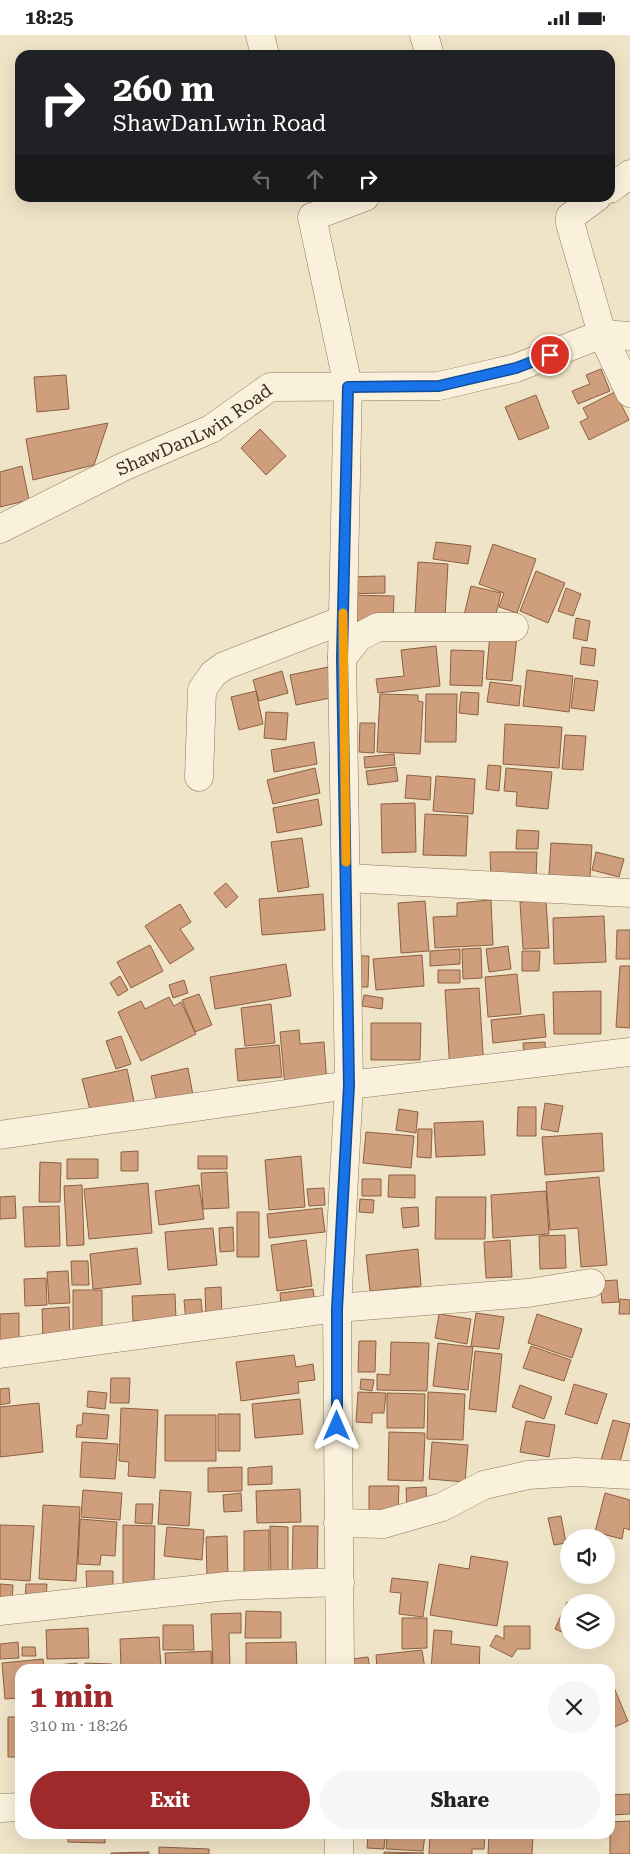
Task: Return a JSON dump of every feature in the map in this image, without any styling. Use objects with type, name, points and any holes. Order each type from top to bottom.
[{"type":"street","points":[[260,35],[264,50]]},
{"type":"street","points":[[424,35],[428,50]]},
{"type":"street","points":[[615,185],[630,174]]},
{"type":"street","points":[[337,202],[309,207],[348,387],[342,658],[349,1085],[337,1309],[340,1664]]},
{"type":"street","points":[[590,202],[570,217],[570,223],[602,334],[630,393]]},
{"type":"street","name":"ShawDanLwin Road","points":[[0,529],[123,467],[211,429],[270,387],[439,386],[516,368],[602,334],[630,336]]},
{"type":"street","points":[[199,777],[202,690],[213,674],[224,666],[343,621]]},
{"type":"street","points":[[342,658],[359,637],[378,627],[514,627]]},
{"type":"street","points":[[347,878],[630,893]]},
{"type":"street","points":[[0,1135],[349,1085],[630,1052]]},
{"type":"street","points":[[0,1354],[337,1309],[528,1293],[591,1283]]},
{"type":"street","points":[[338,1523],[383,1524],[442,1507],[484,1485],[528,1475],[576,1472],[630,1475]]},
{"type":"street","points":[[0,1611],[226,1586],[340,1582]]},
{"type":"street","points":[[0,1808],[15,1807]]},
{"type":"street","points":[[339,1839],[339,1854]]},
{"type":"building","points":[[601,369],[610,391],[578,404],[572,391],[590,384],[586,375]]},
{"type":"building","points":[[66,375],[69,409],[37,412],[34,377]]},
{"type":"building","points":[[615,392],[629,420],[589,440],[580,422],[588,418],[583,408]]},
{"type":"building","points":[[536,395],[549,428],[519,440],[505,407]]},
{"type":"building","points":[[108,423],[94,465],[33,480],[26,439]]},
{"type":"building","points":[[260,429],[286,456],[266,475],[241,448]]},
{"type":"building","points":[[22,466],[29,500],[0,507],[0,472]]},
{"type":"building","points":[[436,542],[471,546],[468,564],[433,559]]},
{"type":"building","points":[[493,544],[536,559],[517,613],[499,607],[504,593],[479,584]]},
{"type":"building","points":[[418,562],[448,564],[445,617],[415,615]]},
{"type":"building","points":[[536,571],[565,583],[548,623],[520,611]]},
{"type":"building","points":[[385,576],[385,593],[345,594],[345,577]]},
{"type":"building","points":[[471,586],[501,593],[494,623],[464,615]]},
{"type":"building","points":[[566,588],[581,594],[573,616],[558,611]]},
{"type":"building","points":[[347,595],[394,596],[393,623],[347,622]]},
{"type":"building","points":[[576,618],[590,621],[587,641],[573,638]]},
{"type":"building","points":[[490,634],[517,636],[512,681],[486,679]]},
{"type":"building","points":[[436,646],[440,686],[378,693],[376,679],[404,676],[401,650]]},
{"type":"building","points":[[582,647],[596,649],[594,666],[580,664]]},
{"type":"building","points":[[451,650],[484,651],[482,686],[450,685]]},
{"type":"building","points":[[328,667],[335,697],[296,705],[290,675]]},
{"type":"building","points":[[527,670],[573,676],[569,712],[523,706]]},
{"type":"building","points":[[282,671],[288,693],[259,701],[253,680]]},
{"type":"building","points":[[575,678],[598,681],[594,711],[571,708]]},
{"type":"building","points":[[490,682],[521,686],[519,706],[487,702]]},
{"type":"building","points":[[256,691],[263,724],[239,730],[231,697]]},
{"type":"building","points":[[461,692],[479,693],[478,715],[459,713]]},
{"type":"building","points":[[380,694],[418,695],[418,701],[423,702],[420,754],[377,752]]},
{"type":"building","points":[[426,694],[457,694],[456,742],[425,742]]},
{"type":"building","points":[[266,712],[288,713],[286,740],[264,738]]},
{"type":"building","points":[[360,723],[375,723],[374,753],[359,752]]},
{"type":"building","points":[[505,724],[562,727],[559,768],[503,764]]},
{"type":"building","points":[[565,735],[586,736],[583,770],[562,769]]},
{"type":"building","points":[[314,742],[317,764],[274,772],[271,750]]},
{"type":"building","points":[[394,754],[395,765],[365,768],[364,757]]},
{"type":"building","points":[[488,765],[501,766],[499,791],[486,789]]},
{"type":"building","points":[[396,767],[398,781],[368,785],[366,771]]},
{"type":"building","points":[[315,768],[320,793],[273,804],[267,780]]},
{"type":"building","points":[[506,768],[552,772],[548,809],[516,806],[517,792],[504,791]]},
{"type":"building","points":[[407,775],[431,777],[430,800],[405,798]]},
{"type":"building","points":[[436,776],[475,779],[473,814],[433,811]]},
{"type":"building","points":[[318,799],[322,825],[277,833],[273,808]]},
{"type":"building","points":[[415,803],[416,852],[382,853],[381,804]]},
{"type":"building","points":[[425,814],[468,816],[466,856],[423,855]]},
{"type":"building","points":[[517,830],[539,831],[538,849],[516,849]]},
{"type":"building","points":[[302,838],[309,887],[278,892],[271,842]]},
{"type":"building","points":[[551,843],[592,845],[590,877],[549,875]]},
{"type":"building","points":[[490,852],[537,852],[536,879],[491,879]]},
{"type":"building","points":[[596,852],[624,859],[619,877],[592,870]]},
{"type":"building","points":[[226,883],[238,897],[226,908],[214,893]]},
{"type":"building","points":[[323,894],[325,930],[262,935],[259,899]]},
{"type":"building","points":[[491,900],[493,945],[435,948],[433,917],[457,916],[457,903]]},
{"type":"building","points":[[546,900],[549,948],[523,949],[520,902]]},
{"type":"building","points":[[425,901],[429,951],[401,953],[398,903]]},
{"type":"building","points":[[180,904],[191,922],[180,929],[194,949],[170,964],[145,926]]},
{"type":"building","points":[[604,916],[606,962],[554,964],[553,918]]},
{"type":"building","points":[[617,930],[630,930],[630,959],[616,959]]},
{"type":"building","points":[[150,945],[163,971],[131,988],[117,962]]},
{"type":"building","points":[[508,946],[511,969],[489,972],[486,949]]},
{"type":"building","points":[[481,948],[482,978],[463,979],[462,949]]},
{"type":"building","points":[[460,949],[460,964],[430,966],[430,951]]},
{"type":"building","points":[[522,951],[540,951],[539,971],[522,971]]},
{"type":"building","points":[[422,955],[424,986],[376,990],[373,959]]},
{"type":"building","points":[[353,956],[369,956],[368,987],[353,987]]},
{"type":"building","points":[[286,964],[291,996],[215,1009],[210,977]]},
{"type":"building","points":[[620,966],[630,966],[630,1028],[616,1027]]},
{"type":"building","points":[[438,970],[460,970],[460,983],[438,983]]},
{"type":"building","points":[[517,974],[521,1014],[488,1017],[485,977]]},
{"type":"building","points":[[120,976],[128,990],[118,996],[110,983]]},
{"type":"building","points":[[184,980],[188,993],[173,998],[169,985]]},
{"type":"building","points":[[479,988],[484,1069],[450,1071],[445,990]]},
{"type":"building","points":[[601,991],[601,1034],[554,1034],[553,992]]},
{"type":"building","points":[[199,994],[212,1025],[195,1032],[182,1000]]},
{"type":"building","points":[[364,995],[383,998],[382,1009],[362,1006]]},
{"type":"building","points":[[169,997],[174,1006],[181,1002],[196,1034],[141,1061],[118,1012],[141,1001],[145,1009]]},
{"type":"building","points":[[271,1004],[275,1043],[245,1046],[241,1008]]},
{"type":"building","points":[[544,1014],[546,1037],[493,1043],[491,1020]]},
{"type":"building","points":[[371,1023],[421,1023],[420,1060],[371,1060]]},
{"type":"building","points":[[299,1030],[300,1044],[324,1042],[327,1084],[285,1087],[280,1032]]},
{"type":"building","points":[[121,1036],[131,1064],[116,1069],[106,1041]]},
{"type":"building","points":[[545,1042],[546,1059],[524,1060],[523,1043]]},
{"type":"building","points":[[279,1045],[282,1077],[238,1081],[235,1049]]},
{"type":"building","points":[[188,1068],[194,1101],[158,1108],[151,1076]]},
{"type":"building","points":[[127,1069],[138,1120],[95,1129],[82,1079]]},
{"type":"building","points":[[545,1103],[563,1106],[558,1132],[541,1129]]},
{"type":"building","points":[[518,1107],[536,1107],[536,1136],[517,1136]]},
{"type":"building","points":[[399,1109],[418,1112],[416,1133],[396,1130]]},
{"type":"building","points":[[483,1121],[485,1155],[436,1157],[434,1123]]},
{"type":"building","points":[[418,1129],[432,1129],[431,1158],[417,1157]]},
{"type":"building","points":[[366,1132],[414,1136],[411,1168],[363,1163]]},
{"type":"building","points":[[602,1133],[604,1171],[545,1175],[542,1137]]},
{"type":"building","points":[[138,1151],[138,1171],[121,1171],[121,1152]]},
{"type":"building","points":[[198,1156],[227,1156],[227,1169],[198,1169]]},
{"type":"building","points":[[301,1156],[305,1207],[269,1210],[265,1160]]},
{"type":"building","points":[[67,1159],[98,1159],[98,1178],[67,1179]]},
{"type":"building","points":[[40,1162],[61,1163],[60,1202],[39,1202]]},
{"type":"building","points":[[227,1172],[229,1208],[203,1209],[201,1173]]},
{"type":"building","points":[[389,1175],[415,1175],[415,1198],[388,1197]]},
{"type":"building","points":[[599,1177],[607,1265],[581,1267],[578,1228],[550,1230],[546,1182]]},
{"type":"building","points":[[362,1179],[381,1179],[381,1196],[362,1196]]},
{"type":"building","points":[[148,1183],[152,1233],[89,1239],[84,1189]]},
{"type":"building","points":[[82,1185],[84,1245],[67,1246],[64,1186]]},
{"type":"building","points":[[199,1185],[204,1219],[159,1225],[155,1191]]},
{"type":"building","points":[[324,1188],[325,1205],[309,1206],[307,1189]]},
{"type":"building","points":[[546,1191],[549,1234],[493,1238],[491,1195]]},
{"type":"building","points":[[15,1196],[16,1218],[0,1219],[0,1197]]},
{"type":"building","points":[[436,1197],[486,1197],[485,1239],[435,1239]]},
{"type":"building","points":[[360,1199],[374,1200],[373,1213],[359,1212]]},
{"type":"building","points":[[59,1206],[60,1246],[25,1247],[23,1207]]},
{"type":"building","points":[[418,1207],[419,1226],[403,1228],[401,1208]]},
{"type":"building","points":[[322,1208],[325,1232],[269,1238],[267,1214]]},
{"type":"building","points":[[237,1212],[259,1212],[259,1257],[237,1257]]},
{"type":"building","points":[[233,1227],[234,1251],[220,1252],[219,1228]]},
{"type":"building","points":[[213,1228],[217,1265],[168,1270],[165,1232]]},
{"type":"building","points":[[565,1235],[566,1268],[540,1269],[539,1236]]},
{"type":"building","points":[[306,1240],[312,1286],[277,1291],[271,1245]]},
{"type":"building","points":[[510,1240],[512,1277],[486,1278],[484,1242]]},
{"type":"building","points":[[137,1248],[141,1284],[93,1289],[90,1254]]},
{"type":"building","points":[[418,1249],[421,1286],[370,1291],[366,1255]]},
{"type":"building","points":[[71,1261],[88,1261],[89,1285],[72,1285]]},
{"type":"building","points":[[68,1271],[70,1303],[49,1304],[47,1272]]},
{"type":"building","points":[[46,1278],[47,1305],[25,1306],[24,1279]]},
{"type":"building","points":[[617,1280],[619,1302],[602,1303],[600,1281]]},
{"type":"building","points":[[221,1287],[222,1318],[206,1319],[205,1288]]},
{"type":"building","points":[[313,1289],[315,1304],[281,1307],[280,1293]]},
{"type":"building","points":[[73,1290],[102,1290],[102,1331],[73,1331]]},
{"type":"building","points":[[175,1294],[176,1319],[133,1321],[132,1296]]},
{"type":"building","points":[[201,1299],[203,1319],[186,1321],[184,1300]]},
{"type":"building","points":[[620,1299],[630,1300],[630,1314],[619,1314]]},
{"type":"building","points":[[69,1307],[70,1340],[43,1341],[42,1309]]},
{"type":"building","points":[[19,1313],[19,1352],[0,1352],[0,1314]]},
{"type":"building","points":[[476,1313],[504,1317],[499,1349],[471,1346]]},
{"type":"building","points":[[439,1314],[471,1319],[467,1344],[435,1338]]},
{"type":"building","points":[[537,1314],[582,1329],[572,1358],[528,1343]]},
{"type":"building","points":[[359,1341],[376,1341],[375,1372],[358,1372]]},
{"type":"building","points":[[391,1342],[429,1343],[427,1391],[377,1390],[377,1374],[390,1375]]},
{"type":"building","points":[[438,1343],[473,1347],[468,1390],[433,1386]]},
{"type":"building","points":[[531,1346],[571,1360],[564,1381],[523,1368]]},
{"type":"building","points":[[475,1351],[502,1354],[496,1412],[469,1409]]},
{"type":"building","points":[[294,1355],[296,1367],[313,1364],[315,1380],[298,1382],[299,1393],[241,1401],[236,1362]]},
{"type":"building","points":[[111,1378],[130,1378],[129,1403],[110,1403]]},
{"type":"building","points":[[361,1379],[374,1380],[372,1391],[360,1389]]},
{"type":"building","points":[[574,1384],[607,1394],[597,1424],[565,1414]]},
{"type":"building","points":[[520,1385],[552,1397],[544,1419],[512,1407]]},
{"type":"building","points":[[9,1388],[10,1403],[0,1405],[0,1389]]},
{"type":"building","points":[[88,1391],[107,1393],[105,1409],[87,1407]]},
{"type":"building","points":[[358,1392],[386,1393],[384,1413],[372,1413],[372,1423],[356,1422]]},
{"type":"building","points":[[428,1392],[465,1394],[463,1440],[427,1439]]},
{"type":"building","points":[[387,1393],[425,1394],[424,1428],[387,1428]]},
{"type":"building","points":[[300,1399],[303,1434],[255,1438],[252,1404]]},
{"type":"building","points":[[39,1403],[43,1452],[0,1457],[0,1407]]},
{"type":"building","points":[[121,1408],[158,1410],[155,1478],[128,1476],[129,1462],[119,1461]]},
{"type":"building","points":[[83,1413],[109,1415],[107,1439],[76,1437],[77,1425],[82,1425]]},
{"type":"building","points":[[218,1414],[240,1414],[240,1451],[218,1451]]},
{"type":"building","points":[[165,1415],[216,1415],[216,1461],[165,1461]]},
{"type":"building","points":[[613,1420],[630,1424],[619,1466],[601,1460]]},
{"type":"building","points":[[526,1421],[555,1425],[549,1457],[520,1452]]},
{"type":"building","points":[[389,1432],[425,1433],[423,1481],[388,1480]]},
{"type":"building","points":[[82,1442],[118,1444],[115,1479],[80,1477]]},
{"type":"building","points":[[432,1442],[468,1445],[465,1482],[429,1479]]},
{"type":"building","points":[[272,1466],[272,1484],[248,1485],[248,1468]]},
{"type":"building","points":[[242,1467],[242,1491],[208,1492],[208,1468]]},
{"type":"building","points":[[369,1486],[399,1486],[398,1511],[369,1511]]},
{"type":"building","points":[[426,1487],[427,1508],[407,1510],[406,1488]]},
{"type":"building","points":[[300,1489],[301,1522],[257,1523],[256,1491]]},
{"type":"building","points":[[83,1490],[122,1493],[120,1520],[81,1517]]},
{"type":"building","points":[[160,1490],[191,1492],[189,1526],[158,1524]]},
{"type":"building","points":[[241,1493],[242,1511],[224,1512],[223,1495]]},
{"type":"building","points":[[605,1493],[630,1500],[630,1530],[624,1528],[622,1539],[615,1537],[615,1529],[596,1529]]},
{"type":"building","points":[[136,1504],[153,1504],[152,1524],[135,1523]]},
{"type":"building","points":[[43,1505],[80,1507],[76,1581],[39,1579]]},
{"type":"building","points":[[561,1516],[563,1529],[560,1529],[560,1544],[554,1545],[548,1518]]},
{"type":"building","points":[[80,1519],[117,1522],[115,1556],[101,1555],[100,1565],[78,1564]]},
{"type":"building","points":[[0,1525],[34,1526],[30,1581],[0,1579]]},
{"type":"building","points":[[123,1525],[155,1526],[154,1585],[123,1585]]},
{"type":"building","points":[[270,1526],[288,1527],[288,1576],[271,1576]]},
{"type":"building","points":[[293,1526],[318,1526],[317,1579],[292,1578]]},
{"type":"building","points":[[167,1527],[204,1530],[202,1560],[164,1556]]},
{"type":"building","points":[[269,1530],[269,1578],[244,1579],[244,1531]]},
{"type":"building","points":[[227,1536],[228,1577],[207,1578],[206,1537]]},
{"type":"building","points":[[471,1556],[508,1562],[497,1626],[430,1615],[439,1564],[469,1569]]},
{"type":"building","points":[[86,1571],[113,1571],[113,1597],[87,1597]]},
{"type":"building","points":[[392,1578],[428,1582],[423,1617],[399,1614],[401,1593],[390,1592]]},
{"type":"building","points":[[0,1584],[13,1585],[12,1603],[0,1602]]},
{"type":"building","points":[[26,1584],[47,1584],[46,1599],[25,1598]]},
{"type":"building","points":[[246,1611],[281,1612],[281,1638],[245,1638]]},
{"type":"building","points":[[241,1613],[241,1633],[229,1633],[230,1664],[213,1664],[211,1614]]},
{"type":"building","points":[[402,1618],[427,1618],[427,1648],[402,1649]]},
{"type":"building","points":[[560,1618],[560,1631],[555,1629]]},
{"type":"building","points":[[163,1625],[193,1625],[194,1650],[163,1650]]},
{"type":"building","points":[[504,1626],[530,1626],[530,1649],[517,1649],[512,1657],[490,1646],[496,1635],[504,1639]]},
{"type":"building","points":[[88,1628],[89,1658],[47,1659],[46,1630]]},
{"type":"building","points":[[434,1630],[452,1631],[451,1644],[480,1647],[479,1664],[431,1664]]},
{"type":"building","points":[[159,1637],[161,1664],[121,1664],[120,1639]]},
{"type":"building","points":[[18,1642],[19,1658],[0,1659],[0,1644]]},
{"type":"building","points":[[296,1642],[297,1664],[246,1664],[246,1643]]},
{"type":"building","points":[[22,1647],[35,1647],[36,1656],[22,1656]]},
{"type":"building","points":[[422,1650],[424,1664],[377,1664],[376,1655]]},
{"type":"building","points":[[211,1651],[212,1664],[166,1664],[165,1653]]},
{"type":"building","points":[[368,1657],[369,1664],[352,1664],[352,1659]]},
{"type":"building","points":[[43,1659],[44,1664],[15,1664],[15,1698],[5,1699],[2,1663]]},
{"type":"building","points":[[615,1690],[628,1721],[615,1727]]},
{"type":"building","points":[[8,1717],[15,1717],[15,1757],[8,1757]]},
{"type":"building","points":[[630,1794],[630,1814],[615,1815],[615,1795]]},
{"type":"building","points":[[630,1821],[630,1854],[610,1854],[610,1839],[615,1839],[615,1822]]},
{"type":"building","points":[[68,1839],[105,1839],[105,1843],[68,1842]]},
{"type":"building","points":[[368,1839],[385,1839],[384,1849],[367,1848]]},
{"type":"building","points":[[387,1839],[424,1839],[423,1851],[386,1849]]},
{"type":"building","points":[[430,1839],[485,1839],[484,1849],[472,1849],[472,1854],[429,1854]]},
{"type":"building","points":[[489,1839],[533,1839],[532,1854],[488,1854]]},
{"type":"building","points":[[159,1847],[209,1849],[209,1854],[159,1854]]},
{"type":"building","points":[[149,1852],[149,1854],[111,1854],[111,1853]]},
{"type":"building","points":[[384,1852],[424,1853],[384,1854]]},
{"type":"slow traffic","points":[[343,613],[342,658],[346,862]]},
{"type":"route","points":[[337,1426],[337,1309],[349,1085],[342,658],[348,387],[439,386],[516,368],[550,355]]}]
